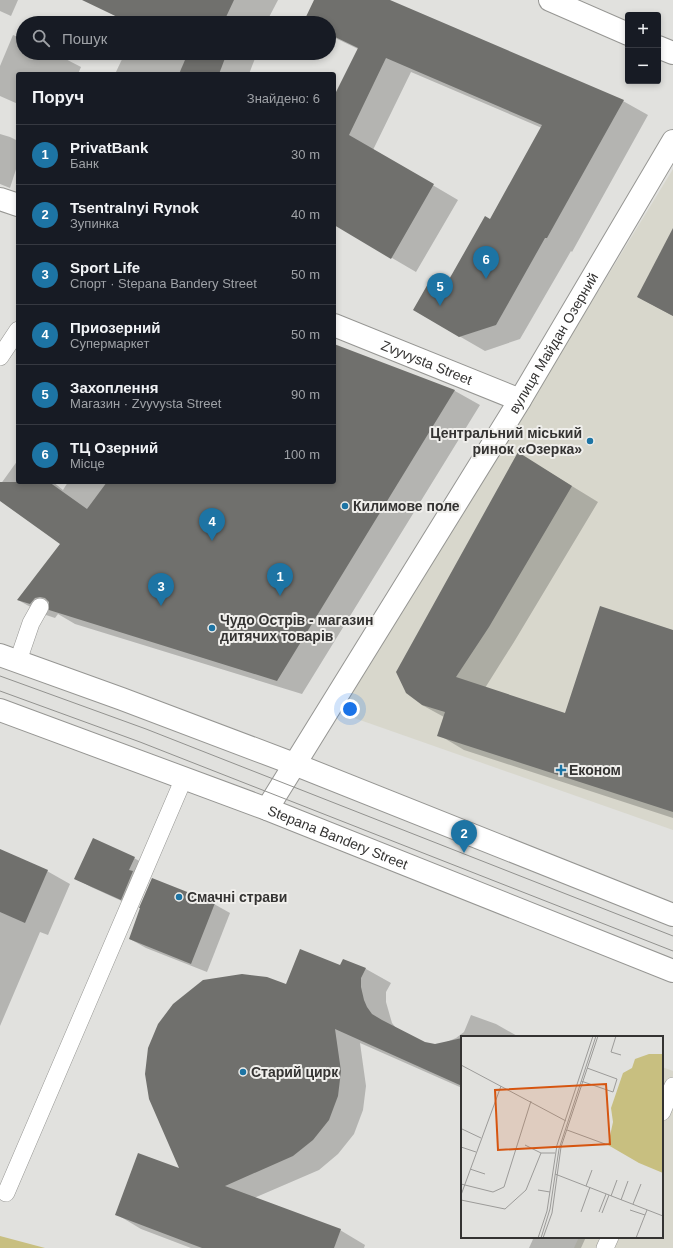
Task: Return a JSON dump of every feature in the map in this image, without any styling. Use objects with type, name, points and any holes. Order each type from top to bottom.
[{"type":"main road","points":[[550,0],[625,33]]},
{"type":"main road","points":[[660,48],[673,53]]},
{"type":"main road","name":"вулиця Майдан Озерний","points":[[267,809],[520,400],[673,141]]},
{"type":"main road","points":[[0,200],[16,204]]},
{"type":"main road","name":"Zvyvysta Street","points":[[336,326],[520,400]]},
{"type":"main road","points":[[9,658],[294,764],[673,915]]},
{"type":"main road","name":"Stepana Bandery Street","points":[[0,710],[267,809],[673,971]]},
{"type":"lane","points":[[0,357],[16,333]]},
{"type":"lane","points":[[9,658],[40,607]]},
{"type":"lane","points":[[6,1193],[184,778]]},
{"type":"lane","points":[[663,1110],[673,1086]]},
{"type":"lane","points":[[605,1248],[610,1238]]},
{"type":"shaded area","name":"Центральний міський ринок «Озерка»","points":[[673,169],[673,830],[340,713]]},
{"type":"shaded area","points":[[663,1067],[673,1071],[673,1248],[574,1248],[579,1238],[663,1238]]},
{"type":"shaded area","points":[[0,1236],[45,1248],[0,1248]]},
{"type":"building","points":[[82,0],[234,0],[226,16],[115,16]]},
{"type":"building","points":[[314,0],[390,0],[624,100],[547,238],[545,238],[496,325],[459,337],[413,310],[433,275],[447,283],[485,216],[490,219],[542,125],[386,58],[349,135],[434,184],[391,259],[336,226],[336,92],[358,48],[336,37],[336,16],[306,16]]},
{"type":"building","points":[[185,60],[224,60],[220,72],[180,72]]},
{"type":"building","points":[[673,228],[673,316],[637,297]]},
{"type":"building","points":[[336,345],[455,390],[277,681],[49,610],[49,602],[45,598],[35,598],[30,604],[17,600],[60,544],[0,501],[0,482],[16,482],[16,484],[52,484],[87,509],[106,484],[336,484]]},
{"type":"building","points":[[518,452],[572,486],[489,627],[456,677],[565,713],[600,606],[673,630],[673,812],[437,736],[445,712],[422,705],[406,693],[396,672]]},
{"type":"building","points":[[93,838],[135,857],[129,870],[133,871],[121,900],[74,879]]},
{"type":"building","points":[[0,849],[48,870],[25,923],[0,912]]},
{"type":"building","points":[[152,878],[215,903],[191,964],[129,939],[139,908]]},
{"type":"building","points":[[300,949],[340,965],[343,959],[366,968],[361,978],[361,987],[364,1000],[372,1014],[425,1042],[435,1044],[461,1038],[461,1086],[335,1029],[341,1071],[338,1096],[329,1120],[313,1140],[293,1156],[225,1186],[341,1229],[334,1248],[202,1248],[115,1215],[138,1153],[179,1168],[149,1099],[145,1074],[148,1048],[158,1024],[173,1004],[203,980],[242,974],[267,977],[286,984]]},
{"type":"tram line","points":[[0,676],[146,729],[673,936]]},
{"type":"tram line","points":[[0,691],[140,742],[673,951]]},
{"type":"place","name":"ТЦ Озерний","points":[[486,279]]},
{"type":"place","name":"Захоплення","points":[[440,306]]},
{"type":"place","name":"Центральний міський ринок «Озерка»","points":[[590,441]]},
{"type":"place","name":"Килимове поле","points":[[345,506]]},
{"type":"place","name":"Приозерний","points":[[212,541]]},
{"type":"place","name":"PrivatBank","points":[[280,596]]},
{"type":"place","name":"Sport Life","points":[[161,606]]},
{"type":"place","name":"Чудо Острів - магазин дитячих товарів","points":[[212,628]]},
{"type":"place","name":"Економ","points":[[561,770]]},
{"type":"place","name":"Tsentralnyi Rynok","points":[[464,853]]},
{"type":"place","name":"Смачні страви","points":[[179,897]]},
{"type":"place","name":"Старий цирк","points":[[243,1072]]}]
